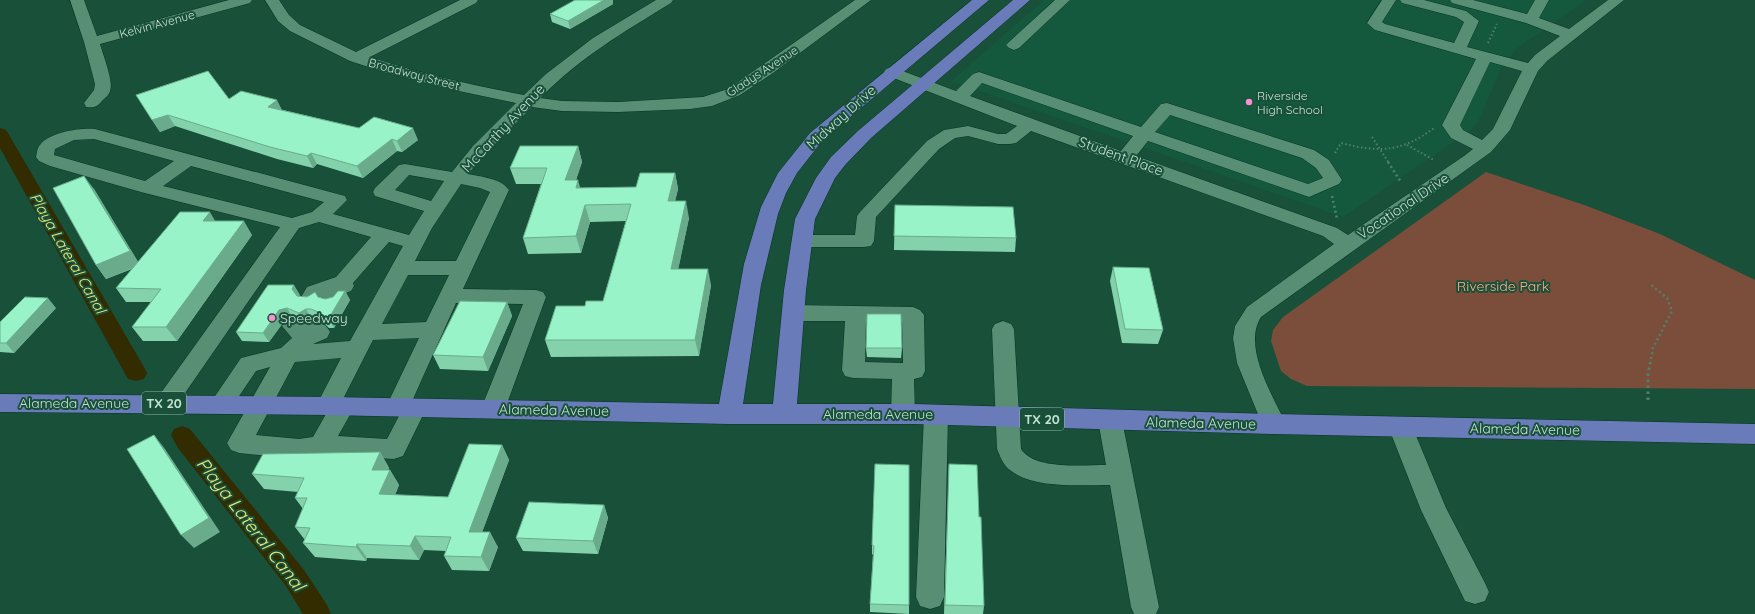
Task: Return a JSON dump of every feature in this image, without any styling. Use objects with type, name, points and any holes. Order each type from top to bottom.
[{"type":"main road","name":"Midway Drive","points":[[729,414],[755,261],[767,217],[780,186],[796,159],[816,137],[892,72],[981,0]]},
{"type":"main road","name":"Midway Drive","points":[[784,414],[793,313],[805,219],[826,178],[838,161],[865,134],[1022,0]]},
{"type":"main road","name":"Alameda Avenue","points":[[0,403],[406,407],[729,414],[903,414],[1008,418],[1755,434]]},
{"type":"street","points":[[77,0],[92,42],[103,84],[102,91],[92,103]]},
{"type":"street","name":"Kelvin Avenue","points":[[92,42],[245,0]]},
{"type":"street","name":"Broadway Street","points":[[272,0],[283,18],[295,28],[356,58],[393,70],[527,101]]},
{"type":"street","points":[[356,58],[471,0]]},
{"type":"street","name":"McCarthy Avenue","points":[[321,445],[362,340],[415,243],[456,178],[479,150],[552,77],[598,41],[666,0]]},
{"type":"street","name":"Gladys Avenue","points":[[527,101],[562,106],[618,107],[662,106],[706,102],[721,97],[739,88],[864,0]]},
{"type":"street","points":[[1014,45],[1063,0]]},
{"type":"street","points":[[1389,0],[1374,23],[1380,27],[1531,69]]},
{"type":"street","points":[[1407,0],[1460,14],[1472,21],[1473,52],[1451,126],[1457,134],[1485,148]]},
{"type":"street","points":[[1457,0],[1531,20],[1570,34]]},
{"type":"street","points":[[1531,20],[1542,0]]},
{"type":"street","name":"Vocational Drive","points":[[1274,424],[1246,354],[1243,336],[1245,326],[1254,312],[1485,148],[1501,130],[1531,69],[1541,58],[1570,34],[1617,0]]},
{"type":"street","name":"Student Place","points":[[892,72],[1030,124],[1302,221],[1330,232],[1348,244]]},
{"type":"street","points":[[959,98],[979,78],[1145,134],[1309,191],[1333,180],[1323,164],[1308,154],[1166,108],[1145,134],[1125,158]]},
{"type":"street","points":[[802,241],[864,241],[867,216],[933,144],[950,134],[968,131],[998,139],[1010,139],[1030,124]]},
{"type":"street","points":[[79,133],[95,134],[188,159],[338,200],[318,216],[292,224],[148,188],[56,162],[45,157],[47,147],[60,139],[79,133]]},
{"type":"street","points":[[148,188],[188,159]]},
{"type":"street","points":[[310,330],[288,355],[239,443],[299,449],[321,445],[394,449],[406,407],[434,330],[500,190],[485,183],[405,169],[382,192],[436,209]]},
{"type":"street","points":[[318,216],[415,243]]},
{"type":"street","points":[[166,404],[292,224]]},
{"type":"street","points":[[310,299],[314,292],[339,294],[384,235]]},
{"type":"street","points":[[402,268],[463,268]]},
{"type":"street","points":[[449,296],[536,297],[493,409]]},
{"type":"street","points":[[793,313],[856,314],[913,315],[914,370],[853,370],[856,314]]},
{"type":"street","points":[[1003,329],[1009,449],[1014,458],[1020,465],[1029,470],[1051,474],[1120,475]]},
{"type":"street","points":[[221,405],[249,364],[362,340],[434,330]]},
{"type":"street","points":[[903,371],[903,414]]},
{"type":"street","points":[[930,597],[936,415]]},
{"type":"street","points":[[1110,420],[1145,607]]},
{"type":"street","points":[[1400,426],[1434,510],[1475,592]]},
{"type":"path","points":[[1473,52],[1476,48],[1485,50],[1498,21]]},
{"type":"path","points":[[1332,159],[1341,143],[1359,148],[1381,150],[1407,145],[1438,126]]},
{"type":"path","points":[[1372,137],[1401,182]]},
{"type":"path","points":[[1407,145],[1434,160]]},
{"type":"path","points":[[1332,193],[1337,219]]},
{"type":"path","points":[[1648,400],[1648,374],[1653,348],[1672,311],[1667,298],[1650,284]]},
{"type":"shaded area","name":"Riverside High School","points":[[1044,0],[1586,0],[1516,49],[1500,71],[1478,122],[1470,131],[1343,217],[951,81]]},
{"type":"green space","name":"Riverside Park","points":[[1486,172],[1587,206],[1660,234],[1755,280],[1755,389],[1307,386],[1291,379],[1281,371],[1271,341],[1273,330],[1283,317]]},
{"type":"building","points":[[575,0],[604,0],[568,21],[550,14]]},
{"type":"building","points":[[208,71],[229,99],[241,91],[277,100],[268,107],[359,128],[374,117],[413,128],[397,141],[392,139],[357,166],[311,153],[307,156],[270,147],[168,115],[152,120],[136,95]]},
{"type":"building","points":[[520,146],[578,146],[565,180],[578,180],[576,188],[636,187],[640,173],[675,173],[668,201],[686,201],[671,269],[708,269],[695,340],[545,340],[556,306],[585,306],[586,301],[603,301],[631,204],[585,205],[576,236],[523,238],[547,168],[510,168]]},
{"type":"building","points":[[84,176],[130,251],[96,265],[53,188]]},
{"type":"building","points":[[895,205],[1013,207],[1016,238],[894,236]]},
{"type":"building","points":[[180,212],[210,212],[203,221],[244,221],[166,327],[132,327],[161,289],[116,288]]},
{"type":"building","points":[[1113,267],[1149,268],[1163,330],[1125,329]]},
{"type":"building","points":[[268,285],[294,285],[292,289],[297,296],[307,297],[315,292],[318,297],[325,299],[333,297],[338,291],[345,291],[329,318],[323,318],[318,312],[311,309],[306,309],[299,313],[287,308],[279,310],[263,333],[236,332]]},
{"type":"building","points":[[25,297],[48,298],[6,343],[0,343],[0,322]]},
{"type":"building","points":[[460,301],[507,302],[483,357],[433,355]]},
{"type":"building","points":[[867,314],[901,314],[902,348],[866,348]]},
{"type":"building","points":[[154,435],[209,518],[181,535],[127,449]]},
{"type":"building","points":[[469,444],[502,445],[469,532],[490,532],[481,557],[444,556],[451,537],[415,536],[410,546],[357,544],[356,547],[303,543],[310,528],[295,527],[307,498],[295,498],[304,478],[252,474],[263,454],[380,452],[372,470],[390,470],[379,494],[448,497]]},
{"type":"building","points":[[875,464],[909,465],[909,605],[870,604],[874,546],[872,545]]},
{"type":"building","points":[[949,464],[977,465],[979,517],[981,517],[984,606],[945,605]]},
{"type":"building","points":[[529,502],[604,505],[593,541],[516,538]]},
{"type":"waterway","name":"Playa Lateral Canal","points":[[0,133],[136,373]]},
{"type":"waterway","name":"Playa Lateral Canal","points":[[182,435],[186,442],[295,578],[318,614]]},
{"type":"place","name":"Riverside High School","points":[[1249,102]]},
{"type":"place","name":"Speedway","points":[[272,318]]}]
